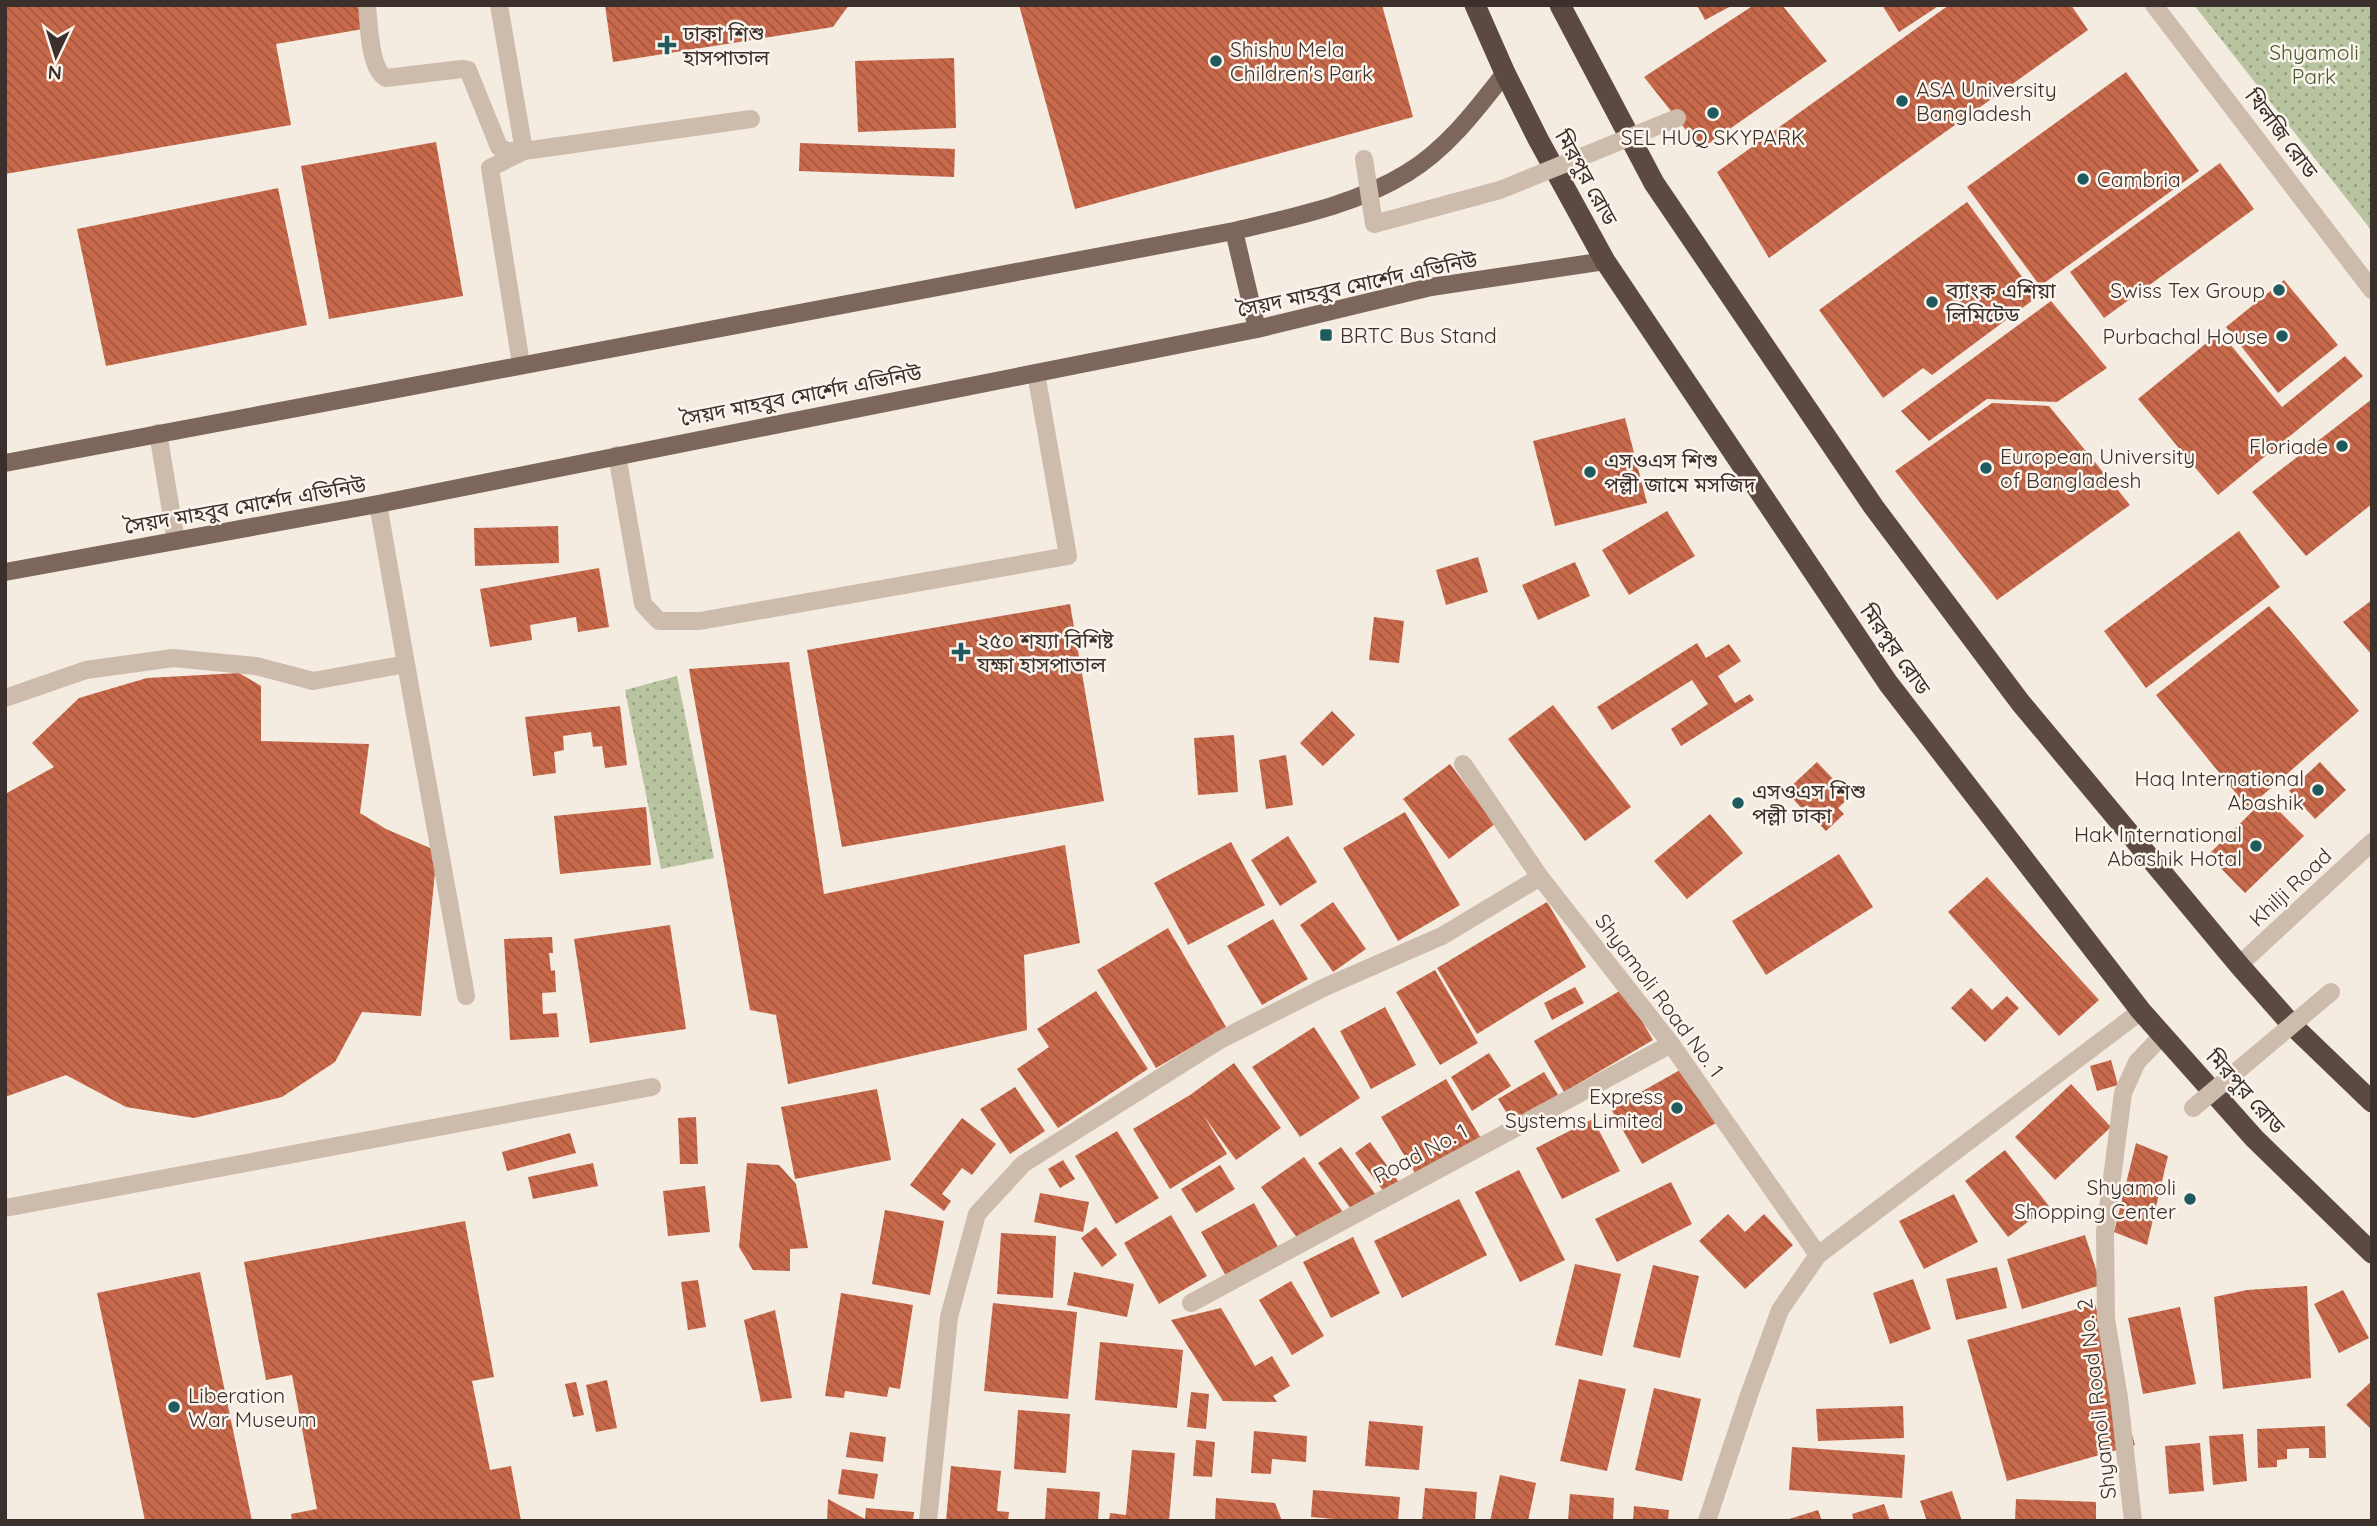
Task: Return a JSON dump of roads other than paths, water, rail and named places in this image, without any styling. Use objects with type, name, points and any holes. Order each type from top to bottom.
[{"type":"highway","name":"মিরপুর রোড","points":[[1475,5],[1505,73],[1605,261],[1888,683],[2141,1011],[2254,1138],[2372,1253]]},
{"type":"highway","points":[[1560,5],[1654,183],[1873,506],[2020,702],[2239,965],[2292,1025],[2372,1102]]},
{"type":"main road","points":[[5,463],[1234,231],[1308,213],[1374,191],[1409,172],[1445,143],[1471,117],[1505,73]]},
{"type":"main road","points":[[1234,231],[1257,330]]},
{"type":"main road","name":"সৈয়দ মাহবুব মোর্শেদ এভিনিউ","points":[[5,572],[378,504],[1257,330],[1431,287],[1605,261]]},
{"type":"street","points":[[367,5],[375,65],[379,74],[386,78],[462,69],[468,71],[499,147],[508,151],[751,119]]},
{"type":"street","points":[[499,5],[523,151]]},
{"type":"street","name":"খিলজি রোড","points":[[2154,5],[2372,290]]},
{"type":"street","points":[[1364,159],[1374,224],[1500,190],[1677,118]]},
{"type":"street","points":[[521,364],[490,168],[523,151]]},
{"type":"street","points":[[617,455],[643,604],[659,621],[700,621],[1068,556],[1036,373]]},
{"type":"street","points":[[158,433],[176,541]]},
{"type":"street","points":[[378,504],[466,996]]},
{"type":"street","points":[[5,698],[86,670],[173,658],[256,666],[313,681],[406,664]]},
{"type":"street","name":"Shyamoli Road No. 1","points":[[1463,764],[1540,877],[1671,1044],[1818,1255]]},
{"type":"street","name":"Khilji Road","points":[[2239,965],[2372,842]]},
{"type":"street","points":[[928,1521],[948,1317],[977,1214],[1023,1164],[1220,1040],[1325,988],[1441,936],[1540,877]]},
{"type":"street","points":[[2193,1108],[2331,992]]},
{"type":"street","points":[[1707,1521],[1780,1310],[1818,1255],[2141,1011]]},
{"type":"street","name":"Shyamoli Road No. 2","points":[[2133,1521],[2119,1398],[2106,1319],[2105,1232],[2123,1093],[2137,1062],[2163,1035]]},
{"type":"street","name":"Road No. 1","points":[[1191,1303],[1671,1044]]},
{"type":"street","points":[[5,1208],[652,1087]]},
{"type":"place","name":"ঢাকা শিশু হাসপাতাল","points":[[667,45]]},
{"type":"place","name":"Shishu Mela Children's Park","points":[[1216,61]]},
{"type":"place","name":"ASA University Bangladesh","points":[[1902,101]]},
{"type":"place","name":"SEL HUQ SKYPARK","points":[[1713,113]]},
{"type":"place","name":"Cambria","points":[[2083,179]]},
{"type":"place","name":"Swiss Tex Group","points":[[2279,290]]},
{"type":"place","name":"ব্যাংক এশিয়া লিমিটেড","points":[[1932,302]]},
{"type":"place","name":"BRTC Bus Stand","points":[[1326,335]]},
{"type":"place","name":"Purbachal House","points":[[2282,336]]},
{"type":"place","name":"Floriade","points":[[2342,446]]},
{"type":"place","name":"European University of Bangladesh","points":[[1986,468]]},
{"type":"place","name":"এসওএস শিশু পল্লী জামে মসজিদ","points":[[1590,472]]},
{"type":"place","name":"২৫০ শয্যা বিশিষ্ট যক্ষা হাসপাতাল","points":[[961,652]]},
{"type":"place","name":"Haq International Abashik","points":[[2318,790]]},
{"type":"place","name":"এসওএস শিশু পল্লী ঢাকা","points":[[1738,803]]},
{"type":"place","name":"Hak International Abashik Hotal","points":[[2256,846]]},
{"type":"place","name":"Express Systems Limited","points":[[1677,1108]]},
{"type":"place","name":"Shyamoli Shopping Center","points":[[2190,1199]]},
{"type":"place","name":"Liberation War Museum","points":[[174,1407]]},
{"type":"park label","name":"Shyamoli Park","points":[[2314,64]]}]
